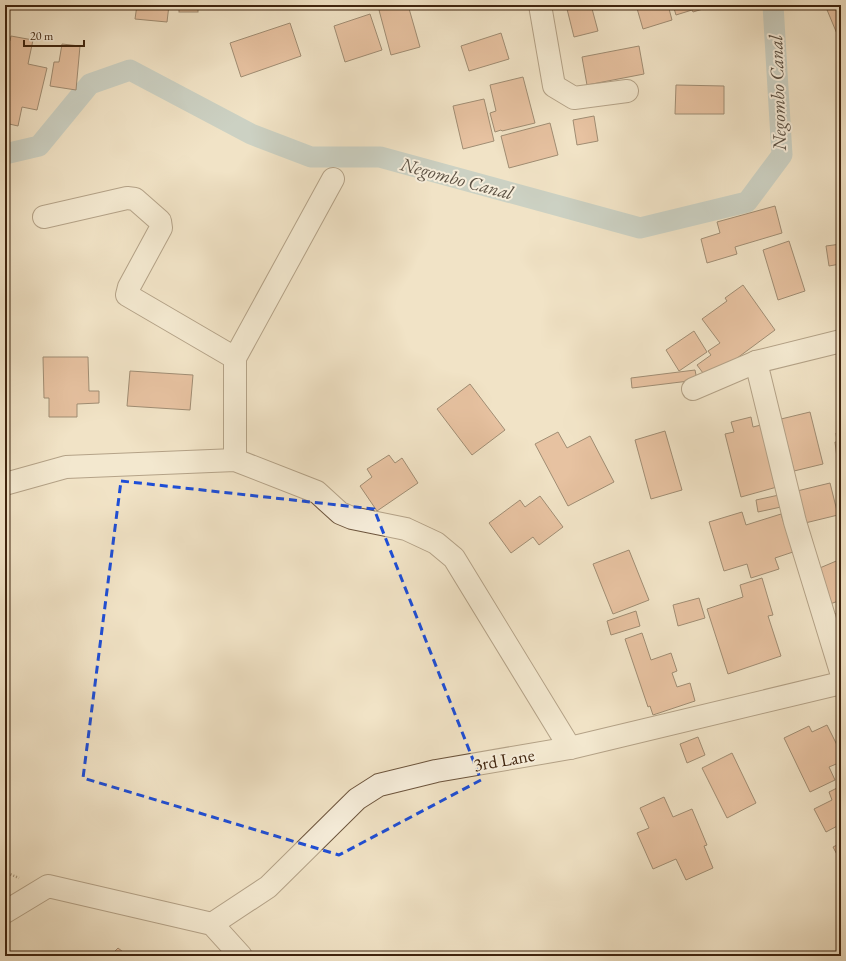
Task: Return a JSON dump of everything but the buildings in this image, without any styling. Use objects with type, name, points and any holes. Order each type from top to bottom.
[{"type":"street","points":[[540,5],[554,86],[574,98],[627,91]]},
{"type":"street","points":[[235,460],[235,358],[333,179]]},
{"type":"street","points":[[44,217],[127,198],[135,199],[160,221],[161,228],[129,287],[127,295],[235,358]]},
{"type":"street","points":[[693,389],[756,362],[841,341]]},
{"type":"street","points":[[756,362],[795,522],[841,672]]},
{"type":"street","points":[[5,484],[66,467],[235,460],[317,492],[340,513],[352,518],[406,529],[436,543],[454,558],[570,748]]},
{"type":"street","name":"3rd Lane","points":[[212,924],[268,888],[357,799],[379,785],[436,771],[570,748],[841,683]]},
{"type":"street","points":[[5,912],[48,886],[212,924],[241,956]]},
{"type":"highlighted area","points":[[121,481],[374,509],[481,780],[339,855],[83,778]]},
{"type":"waterway","name":"Negombo Canal","points":[[5,154],[39,146],[90,84],[130,70],[251,134],[311,157],[380,157],[640,228],[747,202],[782,155],[773,5]]}]
